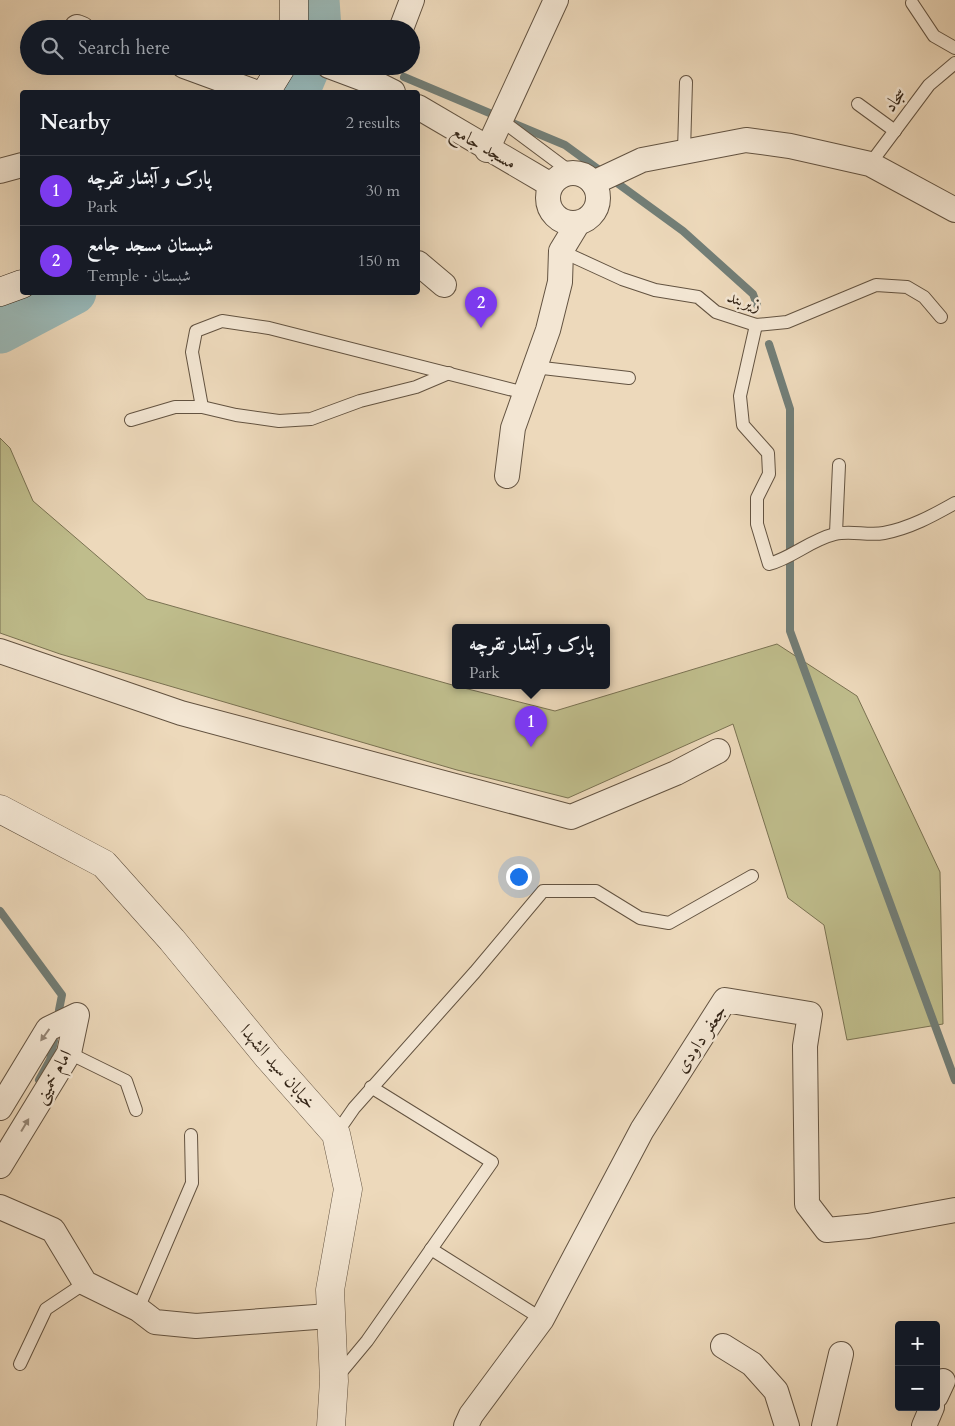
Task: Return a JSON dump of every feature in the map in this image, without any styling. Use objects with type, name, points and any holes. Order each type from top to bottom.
[{"type":"street","points":[[294,0],[294,20]]},
{"type":"street","points":[[404,20],[412,0]]},
{"type":"street","points":[[488,150],[556,0]]},
{"type":"street","points":[[209,75],[250,90]]},
{"type":"street","points":[[267,90],[276,75]]},
{"type":"street","points":[[360,75],[384,82]]},
{"type":"street","name":"مسجد جامع","points":[[420,108],[488,150],[551,185]]},
{"type":"street","points":[[578,223],[562,221],[550,209],[547,201],[551,185],[556,179],[572,173],[603,178],[642,160],[746,140],[790,146],[870,164],[955,210]]},
{"type":"street","points":[[0,171],[20,166]]},
{"type":"street","points":[[507,476],[513,428],[548,330],[560,282],[561,251],[578,223],[592,215],[597,207],[603,178]]},
{"type":"street","points":[[420,265],[444,285]]},
{"type":"street","points":[[0,292],[20,285]]},
{"type":"street","points":[[0,651],[181,713],[571,817],[676,773],[718,751]]},
{"type":"street","name":"خیابان سید الشهدا","points":[[0,809],[104,864],[172,940],[268,1057],[336,1134],[348,1189],[330,1290],[329,1316],[334,1381],[331,1426]]},
{"type":"street","name":"جعفر داودی","points":[[466,1426],[471,1415],[542,1319],[642,1130],[725,1000],[810,1014],[805,1046],[807,1204],[827,1230],[868,1226],[955,1210]]},
{"type":"street","name":"امام خمینی","points":[[0,1108],[48,1030],[77,1015],[69,1053],[0,1166]]},
{"type":"street","points":[[0,1208],[52,1230],[85,1283],[138,1310],[155,1322],[196,1326],[329,1316]]},
{"type":"street","points":[[723,1346],[752,1364],[776,1391],[787,1426]]},
{"type":"street","points":[[824,1426],[841,1354]]},
{"type":"street","points":[[924,1426],[930,1411]]},
{"type":"lane","points":[[912,3],[934,36],[955,48]]},
{"type":"lane","name":"سجاد","points":[[870,164],[929,85],[955,63]]},
{"type":"lane","points":[[684,151],[686,82]]},
{"type":"lane","points":[[858,104],[895,131]]},
{"type":"lane","points":[[504,114],[572,173]]},
{"type":"lane","name":"زیربند","points":[[561,251],[622,279],[655,290],[698,297],[716,312],[756,326],[787,322],[876,285],[907,287],[924,297],[941,317]]},
{"type":"lane","points":[[202,406],[192,352],[196,331],[222,320],[269,328],[525,393]]},
{"type":"lane","points":[[756,326],[740,396],[743,425],[768,453],[769,474],[757,498],[757,524],[769,564],[780,561],[798,549],[836,533],[884,533],[920,522],[955,504]]},
{"type":"lane","points":[[534,367],[629,378]]},
{"type":"lane","points":[[131,420],[175,406],[202,406],[236,415],[279,422],[311,419],[360,401],[416,387],[449,373]]},
{"type":"lane","points":[[836,533],[839,465]]},
{"type":"lane","points":[[336,1134],[372,1087],[475,972],[543,891],[596,891],[640,918],[669,923],[752,876]]},
{"type":"lane","points":[[69,1053],[126,1081],[136,1110]]},
{"type":"lane","points":[[334,1381],[367,1341],[492,1162],[372,1087]]},
{"type":"lane","points":[[138,1310],[192,1182],[190,1135]]},
{"type":"lane","points":[[431,1249],[542,1319]]},
{"type":"lane","points":[[20,1364],[46,1310],[85,1283]]},
{"type":"shaded area","points":[[0,438],[10,448],[33,501],[147,599],[452,685],[452,689],[468,689],[555,711],[777,644],[857,696],[940,872],[943,1024],[847,1040],[824,925],[788,898],[733,724],[568,798],[457,770],[60,654],[0,633]]},
{"type":"waterway","points":[[317,0],[318,20]]},
{"type":"waterway","points":[[298,90],[304,75]]},
{"type":"waterway","points":[[404,77],[499,117]]},
{"type":"waterway","points":[[510,122],[565,145],[683,231],[753,294],[757,305]]},
{"type":"waterway","points":[[0,331],[68,295]]},
{"type":"waterway","points":[[769,344],[790,409],[790,631],[955,1080]]},
{"type":"waterway","points":[[0,911],[62,995],[59,1010]]},
{"type":"waterway","points":[[39,1080],[50,1060],[54,1041]]},
{"type":"place","name":"شبستان مسجد جامع","points":[[481,328]]},
{"type":"place","name":"پارک و آبشار تقرچه","points":[[531,747]]}]
